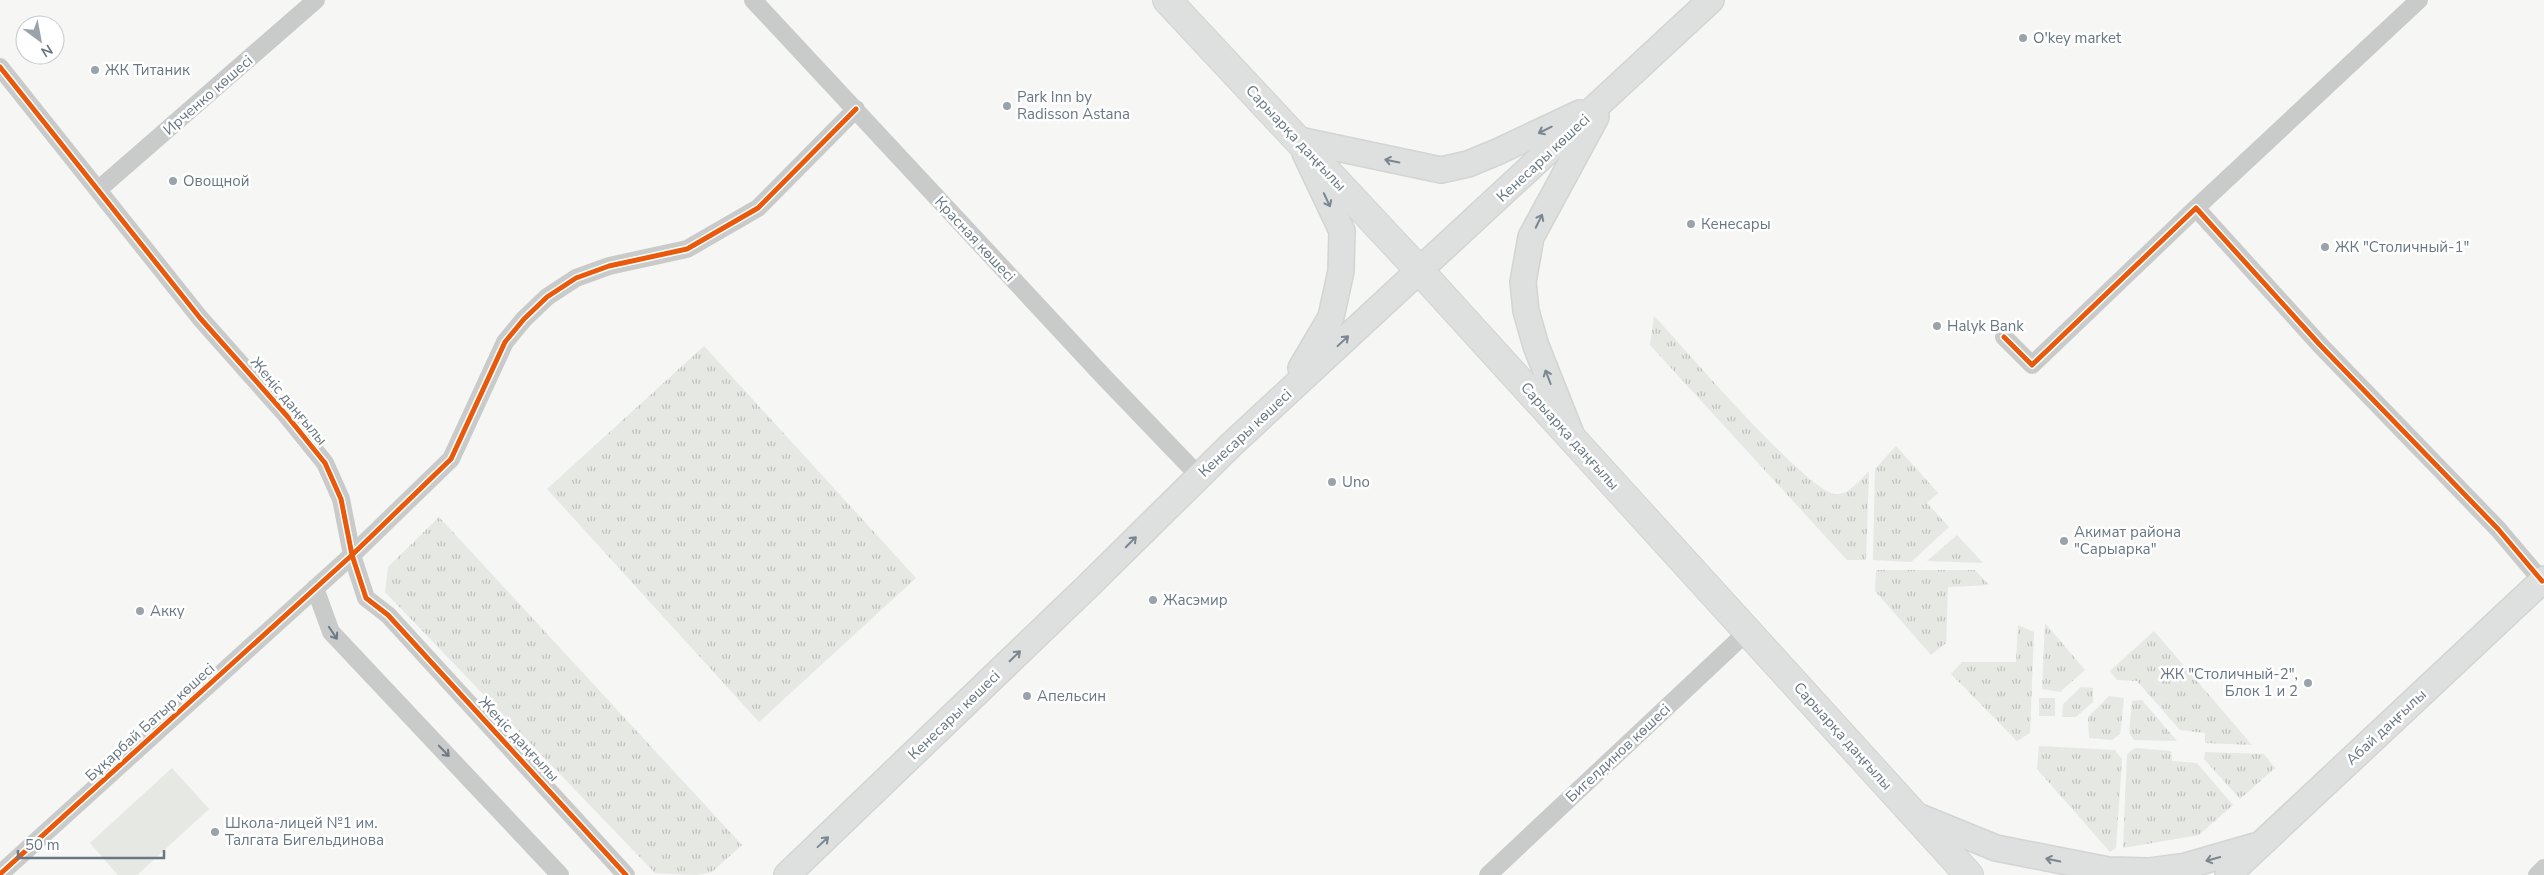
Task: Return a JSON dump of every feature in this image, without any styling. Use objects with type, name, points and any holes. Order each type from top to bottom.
[{"type":"main road","name":"Сарыарқа даңғылы","points":[[1168,0],[1419,270],[1966,873]]},
{"type":"street","name":"Ирченко көшесі","points":[[99,189],[316,0]]},
{"type":"street","name":"Красная көшесі","points":[[753,0],[1104,377],[1199,476]]},
{"type":"street","name":"Кенесары көшесі","points":[[787,875],[1087,587],[1199,476],[1712,0]]},
{"type":"street","points":[[2004,337],[2032,365],[2196,208],[2419,0]]},
{"type":"street","name":"Жеңіс даңғылы","points":[[0,68],[99,189],[200,318],[287,416],[324,464],[341,498],[352,555],[366,598],[388,615],[626,875]]},
{"type":"street","points":[[1299,140],[1441,170],[1497,152],[1605,101]]},
{"type":"street","points":[[1573,439],[1536,346],[1526,311],[1523,282],[1531,237],[1605,101]]},
{"type":"street","name":"Бұқарбай Батыр көшесі","points":[[0,874],[352,555],[451,458],[505,342],[524,319],[547,297],[576,278],[609,266],[687,249],[758,208],[856,109]]},
{"type":"street","points":[[1282,398],[1331,317],[1341,271],[1342,231],[1299,140]]},
{"type":"street","points":[[2196,208],[2320,345],[2498,529],[2543,580]]},
{"type":"street","name":"Абай даңғылы","points":[[2232,872],[2543,580]]},
{"type":"street","points":[[315,588],[331,632],[560,875]]},
{"type":"street","name":"Бигелдинов көшесі","points":[[1488,875],[1748,631]]},
{"type":"street","points":[[1915,815],[1996,848],[2108,870],[2149,871],[2186,866],[2260,845]]},
{"type":"street","points":[[2537,875],[2544,868]]},
{"type":"green space","points":[[1654,316],[1744,415],[1799,470],[1821,487],[1835,494],[1840,494],[1854,486],[1869,471],[1866,560],[1847,560],[1650,345]]},
{"type":"green space","points":[[704,346],[916,578],[759,722],[547,489]]},
{"type":"green space","points":[[1896,446],[1938,493],[1927,503],[1949,527],[1911,562],[1873,560],[1875,469]]},
{"type":"green space","points":[[439,517],[742,845],[712,872],[696,875],[655,873],[385,592],[388,567]]},
{"type":"green space","points":[[1957,535],[1983,563],[1927,561]]},
{"type":"green space","points":[[1876,570],[1975,570],[1989,585],[1948,587],[1946,643],[1931,655],[1875,591]]},
{"type":"green space","points":[[2045,623],[2085,670],[2060,692],[2042,689]]},
{"type":"green space","points":[[2018,625],[2034,632],[2030,733],[2017,741],[1951,674],[1962,662],[2016,662]]},
{"type":"green space","points":[[2154,631],[2252,745],[2205,743],[2205,733],[2180,730],[2137,681],[2117,680],[2110,671]]},
{"type":"green space","points":[[2081,687],[2093,688],[2093,702],[2076,717],[2062,717],[2063,704]]},
{"type":"green space","points":[[2109,696],[2124,698],[2120,734],[2112,740],[2089,738],[2088,717]]},
{"type":"green space","points":[[2039,698],[2055,698],[2055,716],[2039,716]]},
{"type":"green space","points":[[2142,700],[2177,741],[2134,740],[2129,733],[2132,701]]},
{"type":"green space","points":[[2039,746],[2115,750],[2122,759],[2116,848],[2110,852],[2037,769]]},
{"type":"green space","points":[[2135,748],[2171,751],[2172,761],[2197,763],[2233,805],[2199,835],[2123,848],[2127,754]]},
{"type":"green space","points":[[2205,752],[2264,754],[2275,768],[2240,799],[2204,759]]},
{"type":"green space","points":[[172,768],[209,809],[137,875],[118,875],[90,843]]},
{"type":"cycle path","points":[[0,67],[200,318],[287,416],[325,463],[341,499],[352,555],[366,598],[388,615],[626,875]]},
{"type":"cycle path","points":[[0,874],[352,555],[451,459],[505,342],[524,319],[547,297],[576,278],[609,266],[687,249],[758,208],[856,109]]},
{"type":"cycle path","points":[[2004,337],[2032,365],[2196,208],[2320,345],[2498,529],[2542,581]]},
{"type":"place","name":"O'key market","points":[[2023,38]]},
{"type":"place","name":"ЖК Титаник","points":[[95,70]]},
{"type":"place","name":"Park Inn by Radisson Astana","points":[[1007,106]]},
{"type":"place","name":"Овощной","points":[[173,181]]},
{"type":"place","name":"Кенесары","points":[[1691,224]]},
{"type":"place","name":"ЖК \"Столичный-1\"","points":[[2325,247]]},
{"type":"place","name":"Halyk Bank","points":[[1937,326]]},
{"type":"place","name":"Uno","points":[[1332,482]]},
{"type":"place","name":"Акимат района \"Сарыарка\"","points":[[2064,541]]},
{"type":"place","name":"Жасэмир","points":[[1153,600]]},
{"type":"place","name":"Акку","points":[[140,611]]},
{"type":"place","name":"ЖК \"Столичный-2\", Блок 1 и 2","points":[[2308,683]]},
{"type":"place","name":"Апельсин","points":[[1027,696]]},
{"type":"place","name":"Школа-лицей №1 им. Талгата Бигельдинова","points":[[215,832]]}]
